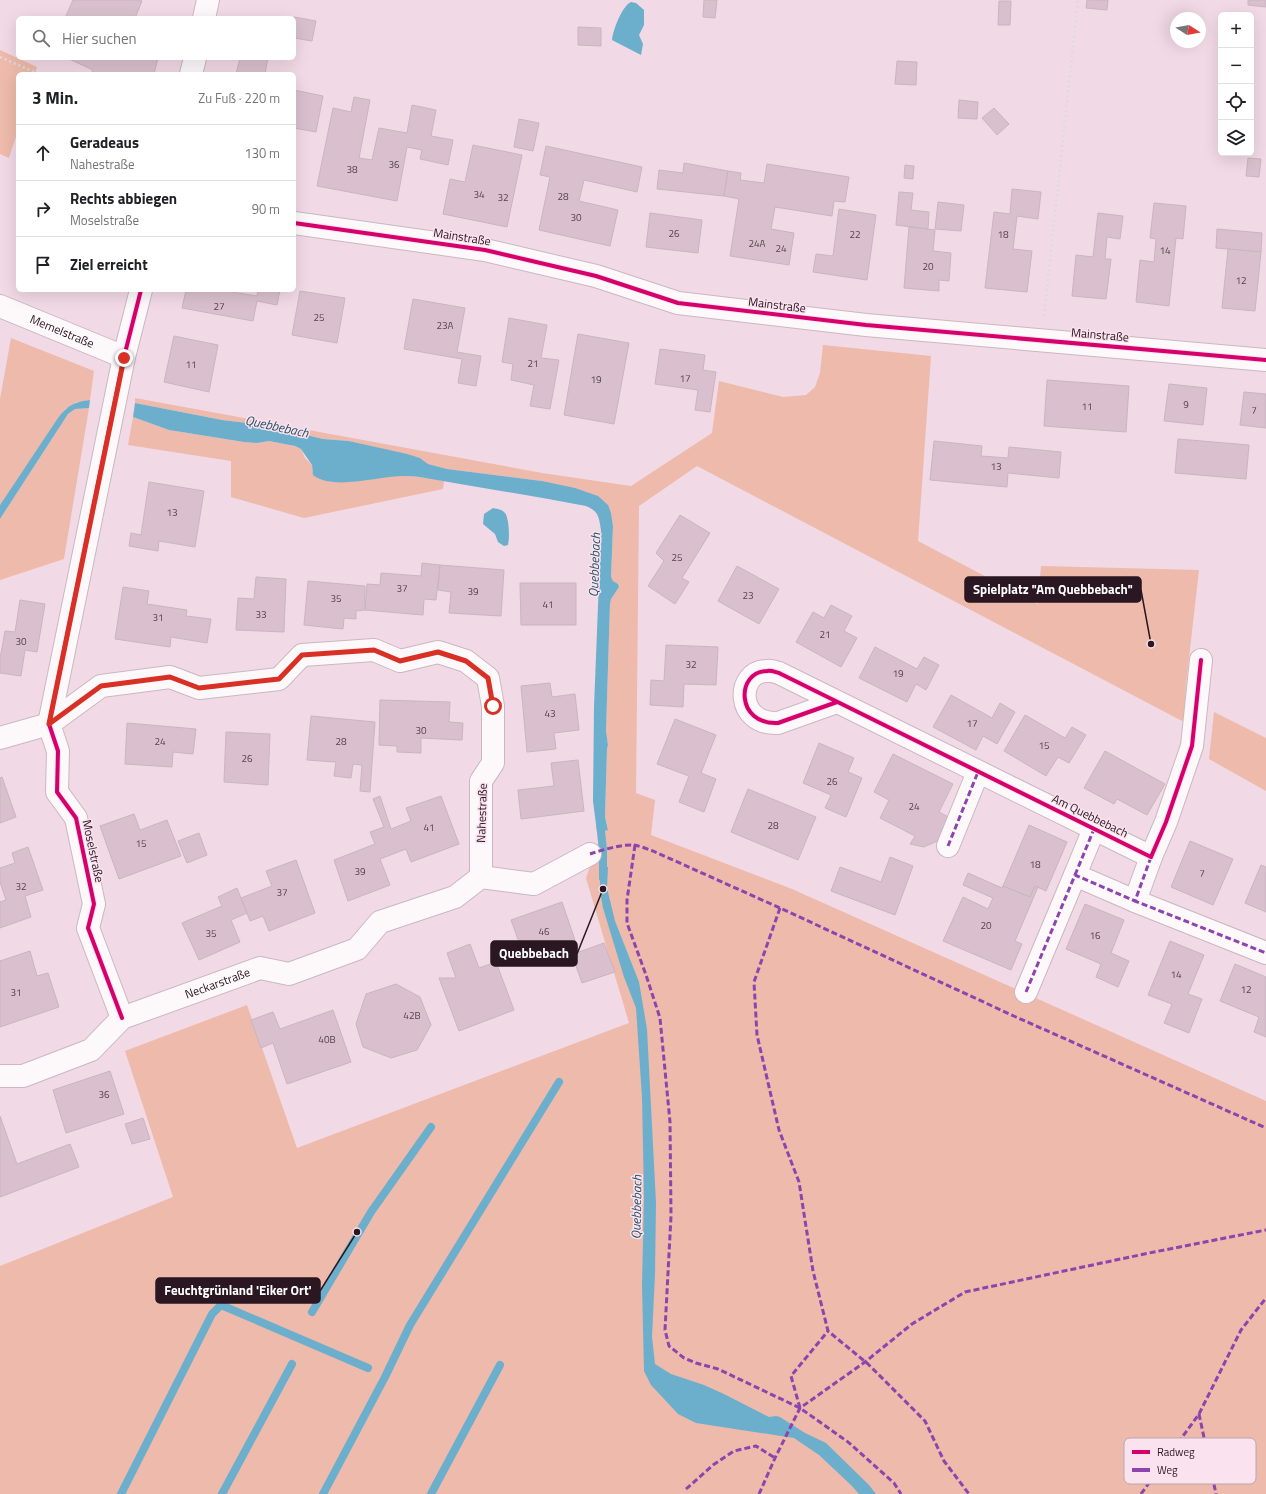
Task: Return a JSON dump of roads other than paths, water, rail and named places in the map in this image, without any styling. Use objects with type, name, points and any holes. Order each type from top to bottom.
[{"type":"street","points":[[204,16],[208,0]]},
{"type":"street","points":[[192,72],[194,60]]},
{"type":"street","name":"Mainstraße","points":[[296,223],[484,250],[596,276],[678,303],[866,326],[1266,360]]},
{"type":"street","points":[[49,724],[124,358],[140,292]]},
{"type":"street","name":"Memelstraße","points":[[0,306],[124,358]]},
{"type":"street","name":"Nahestraße","points":[[0,738],[49,724],[101,686],[170,677],[199,688],[279,679],[302,655],[374,650],[400,661],[438,652],[466,661],[488,678],[493,706],[493,763],[481,781],[481,877]]},
{"type":"street","points":[[1135,901],[1151,856],[1166,822],[1192,746],[1201,660]]},
{"type":"street","name":"Am Quebbebach","points":[[837,702],[1151,856]]},
{"type":"street","name":"Moselstraße","points":[[49,724],[58,750],[57,792],[76,818],[94,904],[88,928],[122,1018]]},
{"type":"street","points":[[948,846],[978,772]]},
{"type":"street","points":[[1026,992],[1094,829]]},
{"type":"street","points":[[481,877],[534,884],[590,854]]},
{"type":"street","points":[[1075,875],[1135,901],[1266,953]]},
{"type":"street","name":"Neckarstraße","points":[[0,1076],[23,1076],[91,1050],[122,1018],[260,968],[289,974],[357,948],[380,922],[455,897],[481,877]]},
{"type":"water","points":[[631,2],[636,3],[644,10],[644,25],[639,35],[643,44],[641,55],[612,40],[614,30],[621,13]]},
{"type":"water","points":[[90,400],[89,408],[75,409],[68,414],[0,519],[0,505],[58,418],[72,405]]},
{"type":"water","points":[[135,403],[222,420],[264,425],[323,439],[349,441],[407,454],[420,458],[428,464],[447,469],[542,481],[575,488],[598,496],[608,505],[613,526],[611,577],[619,587],[611,599],[610,604],[606,731],[608,745],[605,817],[608,830],[597,832],[593,801],[594,707],[601,530],[598,515],[594,510],[586,506],[417,477],[403,476],[356,482],[332,482],[322,480],[313,475],[312,465],[301,449],[295,446],[269,441],[257,443],[244,442],[169,430],[133,417]]},
{"type":"water","points":[[493,508],[499,509],[505,513],[509,528],[508,545],[504,546],[498,542],[495,534],[483,524],[484,514]]},
{"type":"water","points":[[600,867],[608,867],[607,888],[615,921],[639,982],[647,1029],[656,1203],[652,1337],[655,1364],[671,1374],[704,1385],[769,1417],[780,1417],[805,1433],[826,1443],[869,1485],[876,1494],[859,1494],[819,1455],[794,1438],[696,1423],[678,1414],[651,1385],[644,1371],[642,1285],[644,1197],[642,1097],[636,1008],[624,977],[603,908],[600,891]]},
{"type":"waterway","name":"Quebbebach","points":[[600,822],[603,850],[603,878]]},
{"type":"waterway","points":[[323,1494],[385,1377],[410,1325],[559,1082]]},
{"type":"waterway","points":[[312,1312],[371,1212],[431,1127]]},
{"type":"waterway","points":[[121,1494],[212,1314],[221,1305],[368,1368]]},
{"type":"waterway","points":[[222,1494],[292,1364]]},
{"type":"waterway","points":[[431,1494],[500,1365]]},
{"type":"place","name":"Spielplatz \"Am Quebbebach\"","points":[[1151,644]]},
{"type":"place","name":"Quebbebach","points":[[603,889]]},
{"type":"place","name":"Feuchtgrünland 'Eiker Ort'","points":[[357,1232]]}]
